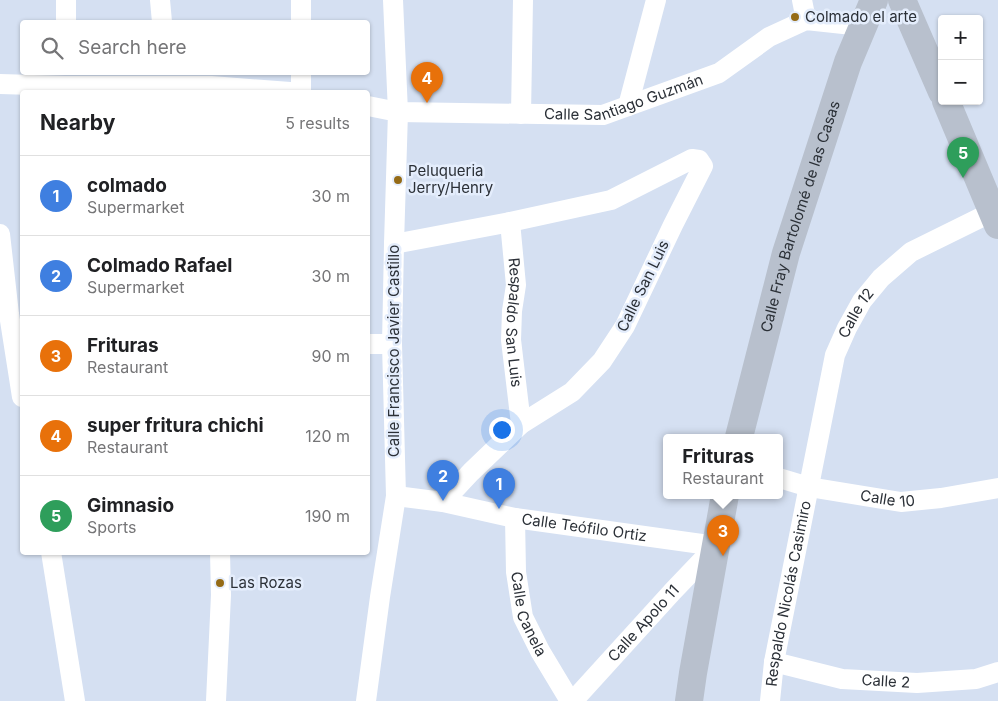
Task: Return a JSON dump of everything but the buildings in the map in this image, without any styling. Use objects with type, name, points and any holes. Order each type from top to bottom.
[{"type":"main road","name":"Calle Fray Bartolomé de las Casas","points":[[740,434],[786,254],[848,62],[874,0]]},
{"type":"main road","points":[[902,0],[938,83]]},
{"type":"main road","points":[[948,105],[996,215]]},
{"type":"main road","points":[[688,701],[724,499]]},
{"type":"street","points":[[66,0],[66,20]]},
{"type":"street","points":[[160,0],[162,20]]},
{"type":"street","points":[[301,0],[301,20]]},
{"type":"street","name":"Calle Francisco Javier Castillo","points":[[366,701],[396,496],[392,344],[398,112],[393,0]]},
{"type":"street","points":[[521,114],[523,0]]},
{"type":"street","points":[[628,106],[656,0]]},
{"type":"street","points":[[802,0],[806,20],[862,26]]},
{"type":"street","name":"Calle Santiago Guzmán","points":[[370,106],[398,112],[603,115],[719,73],[770,37],[806,20]]},
{"type":"street","points":[[301,75],[301,90]]},
{"type":"street","points":[[0,84],[66,79],[264,90]]},
{"type":"street","name":"Calle San Luis","points":[[443,502],[521,424],[572,392],[602,361],[625,326],[703,166],[699,160],[692,159],[611,200],[510,222]]},
{"type":"street","name":"Calle 12","points":[[809,487],[835,355],[862,301],[881,278],[912,252],[996,215]]},
{"type":"street","points":[[394,244],[510,222]]},
{"type":"street","name":"Respaldo San Luis","points":[[510,222],[516,285],[512,311],[511,340],[521,424]]},
{"type":"street","points":[[0,234],[20,383]]},
{"type":"street","points":[[370,344],[392,344]]},
{"type":"street","name":"Calle 10","points":[[783,479],[809,487],[901,502],[941,498],[998,488]]},
{"type":"street","name":"Respaldo Nicolás Casimiro","points":[[770,701],[774,662],[809,487]]},
{"type":"street","name":"Calle Teófilo Ortiz","points":[[396,496],[443,502],[515,518],[716,546]]},
{"type":"street","name":"Calle Canela","points":[[515,518],[516,572],[523,618],[540,651],[572,701]]},
{"type":"street","name":"Calle Apolo 11","points":[[572,701],[716,546]]},
{"type":"street","points":[[52,555],[75,701]]},
{"type":"street","points":[[216,701],[221,595],[220,555]]},
{"type":"street","name":"Calle 2","points":[[774,662],[842,678],[917,683],[976,678],[998,672]]},
{"type":"place","name":"Colmado el arte","points":[[795,17]]},
{"type":"place","name":"super fritura chichi","points":[[427,103]]},
{"type":"place","name":"Gimnasio","points":[[963,178]]},
{"type":"place","name":"Peluqueria Jerry/Henry","points":[[398,180]]},
{"type":"place","name":"Colmado Rafael","points":[[443,501]]},
{"type":"place","name":"colmado","points":[[499,509]]},
{"type":"place","name":"Frituras","points":[[723,556]]},
{"type":"place","name":"Las Rozas","points":[[220,583]]}]
